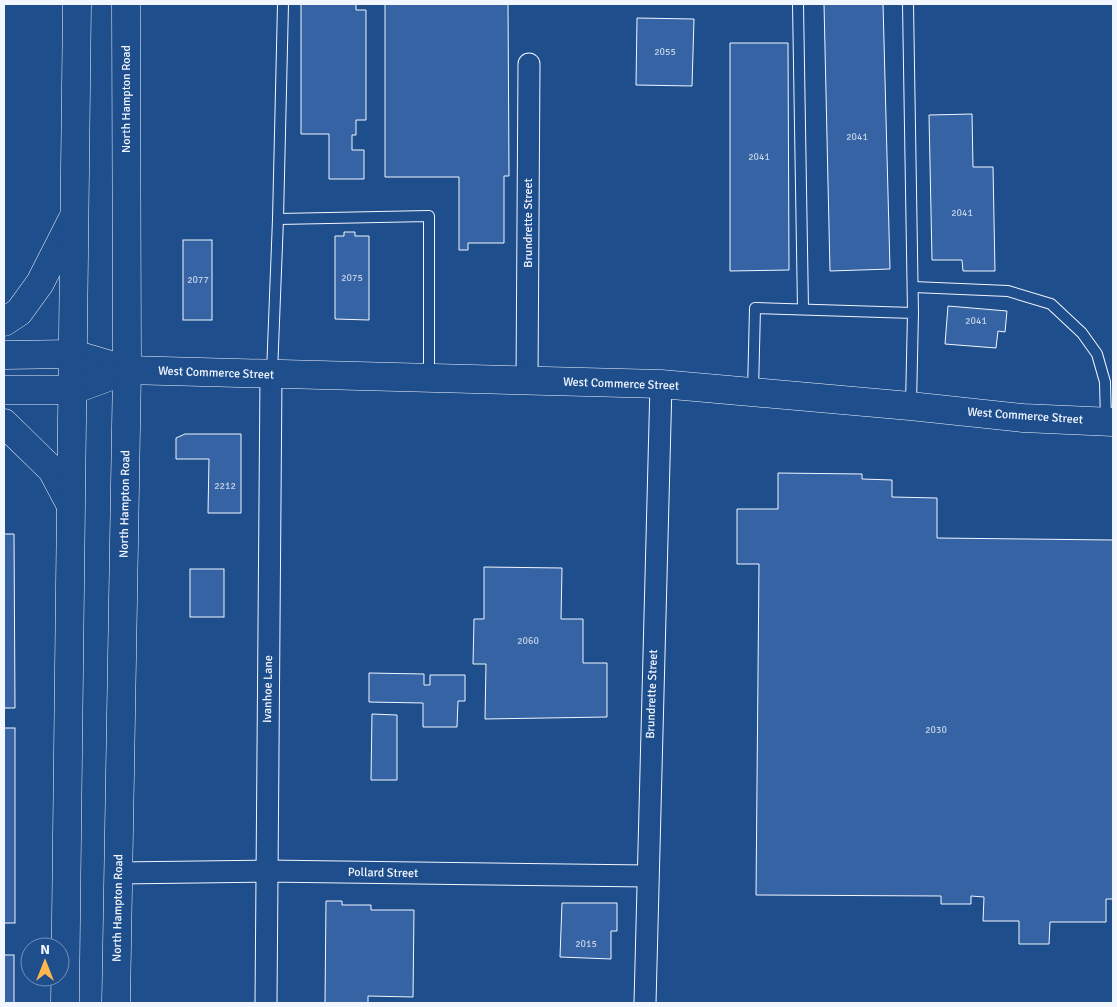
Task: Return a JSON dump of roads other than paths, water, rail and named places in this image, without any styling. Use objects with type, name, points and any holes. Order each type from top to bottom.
[{"type":"main road","points":[[65,1003],[77,4]]},
{"type":"main road","name":"North Hampton Road","points":[[116,1003],[127,370],[126,4]]},
{"type":"main road","points":[[4,322],[19,312],[40,283],[74,214]]},
{"type":"main road","name":"West Commerce Street","points":[[4,355],[73,354],[127,370],[661,384],[1023,418],[1110,422]]},
{"type":"main road","name":"West Commerce Street","points":[[4,390],[72,390],[127,370]]},
{"type":"main road","points":[[4,423],[52,470],[71,505]]},
{"type":"street","name":"Brundrette Street","points":[[528,381],[529,64]]},
{"type":"street","name":"Ivanhoe Lane","points":[[266,1003],[272,374]]},
{"type":"street","name":"Brundrette Street","points":[[645,1003],[661,384]]},
{"type":"street","name":"Pollard Street","points":[[119,873],[266,871],[647,876]]},
{"type":"lane","points":[[272,374],[283,4]]},
{"type":"lane","points":[[798,4],[803,309]]},
{"type":"lane","points":[[908,4],[914,313],[910,406]]},
{"type":"lane","points":[[278,219],[429,216],[429,379]]},
{"type":"lane","points":[[913,287],[1008,291],[1051,304],[1082,333],[1096,354],[1105,382],[1110,422]]},
{"type":"lane","points":[[753,392],[755,308],[914,313]]}]
